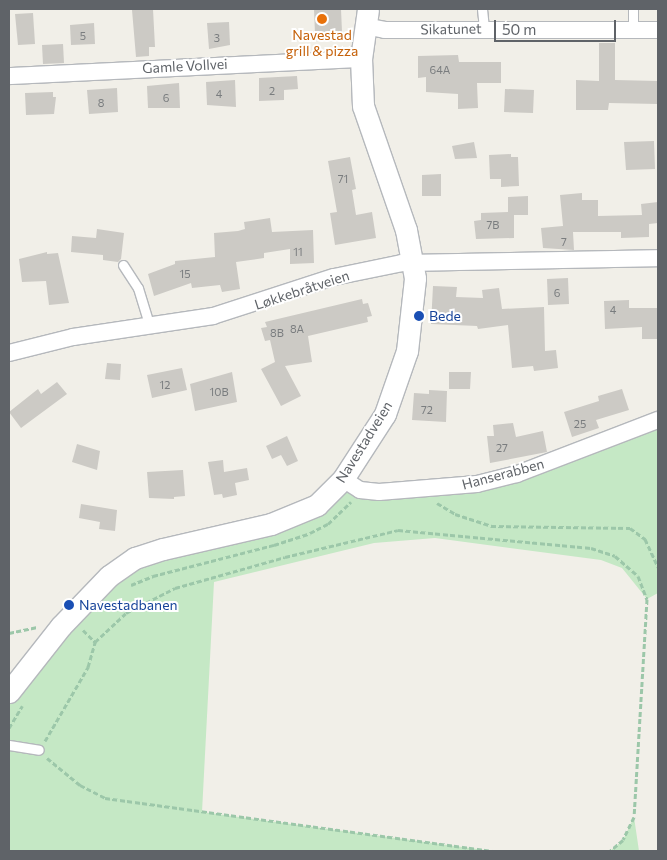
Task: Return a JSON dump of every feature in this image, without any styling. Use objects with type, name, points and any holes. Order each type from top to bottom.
[{"type":"street","name":"Sikatunet","points":[[367,18],[385,30],[658,30]]},
{"type":"street","name":"Navestadveien","points":[[18,695],[84,600],[135,558],[298,515],[352,484],[396,390],[407,351],[414,309],[413,264],[406,230],[364,106],[361,59],[367,18]]},
{"type":"street","name":"Gamle Vollvei","points":[[9,76],[361,59]]},
{"type":"street","name":"Løkkebråtveien","points":[[9,353],[73,337],[214,316],[334,277],[413,264],[658,258]]},
{"type":"street","name":"Hanserabben","points":[[352,484],[379,492],[477,484],[516,474],[658,420]]},
{"type":"lane","points":[[482,9],[484,29]]},
{"type":"lane","points":[[633,9],[633,29]]},
{"type":"lane","points":[[123,265],[138,288],[149,325]]},
{"type":"lane","points":[[9,745],[40,750]]},
{"type":"path","points":[[123,591],[152,576],[274,546],[310,533],[328,524],[347,508],[352,484]]},
{"type":"path","points":[[422,489],[455,514],[491,526],[630,528],[645,539],[658,568]]},
{"type":"path","points":[[492,851],[105,798],[80,785],[40,750],[88,667],[95,642],[126,612],[175,588],[285,557],[398,530],[591,548],[615,556],[638,576],[647,599],[634,817],[623,840],[610,851]]},
{"type":"path","points":[[78,638],[90,623]]},
{"type":"path","points":[[9,728],[18,695]]},
{"type":"green space","points":[[658,420],[658,593],[647,599],[622,568],[601,560],[435,538],[374,543],[214,582],[202,812],[492,851],[9,851],[9,692],[109,576],[271,524],[332,491],[453,487]]},
{"type":"green space","points":[[634,817],[639,851],[610,851],[623,840]]},
{"type":"building","points":[[153,9],[155,47],[149,47],[149,56],[136,57],[132,10]]},
{"type":"building","points":[[314,9],[341,9],[342,32],[315,34]]},
{"type":"building","points":[[33,13],[35,44],[18,45],[15,14]]},
{"type":"building","points":[[229,22],[230,45],[209,49],[207,23]]},
{"type":"building","points":[[94,23],[95,44],[71,45],[70,25]]},
{"type":"building","points":[[599,43],[615,43],[615,80],[658,81],[658,104],[609,103],[608,110],[576,110],[576,80],[599,81]]},
{"type":"building","points":[[63,44],[64,63],[43,64],[42,45]]},
{"type":"building","points":[[458,55],[459,62],[501,62],[501,83],[477,83],[478,108],[458,109],[458,94],[426,92],[426,77],[418,78],[418,56]]},
{"type":"building","points":[[297,76],[298,89],[284,90],[284,100],[259,101],[259,78]]},
{"type":"building","points":[[235,80],[236,107],[207,105],[206,82]]},
{"type":"building","points":[[179,83],[180,108],[148,108],[147,86]]},
{"type":"building","points":[[117,88],[118,112],[89,114],[87,90]]},
{"type":"building","points":[[505,89],[534,90],[533,113],[504,112]]},
{"type":"building","points":[[53,92],[53,97],[56,97],[54,114],[26,115],[25,93]]},
{"type":"building","points":[[654,141],[655,169],[626,170],[624,142]]},
{"type":"building","points":[[474,142],[477,158],[455,159],[452,146]]},
{"type":"building","points":[[511,154],[511,157],[518,157],[519,186],[501,187],[501,179],[490,179],[489,155]]},
{"type":"building","points":[[350,157],[356,189],[352,190],[356,215],[372,212],[376,238],[335,245],[330,213],[337,212],[328,161]]},
{"type":"building","points":[[441,174],[441,196],[422,196],[422,175]]},
{"type":"building","points":[[582,193],[582,200],[598,200],[598,216],[642,215],[641,204],[658,202],[658,223],[649,224],[649,237],[621,238],[621,232],[573,232],[574,250],[543,248],[541,228],[563,226],[560,195]]},
{"type":"building","points":[[528,196],[528,215],[514,215],[514,238],[476,239],[474,221],[481,220],[481,213],[508,212],[508,197]]},
{"type":"building","points":[[270,218],[272,232],[313,230],[314,263],[290,264],[290,249],[264,253],[264,258],[236,262],[240,289],[222,292],[220,285],[192,288],[191,283],[154,296],[148,274],[175,264],[175,261],[215,257],[214,233],[238,231],[245,229],[244,222]]},
{"type":"building","points":[[97,229],[124,233],[121,259],[118,262],[103,260],[103,255],[71,252],[72,236],[96,238]]},
{"type":"building","points":[[47,252],[47,254],[58,253],[69,303],[49,305],[46,281],[22,282],[19,259]]},
{"type":"building","points":[[568,278],[569,304],[548,305],[547,279]]},
{"type":"building","points":[[433,286],[457,287],[456,297],[483,298],[482,290],[499,288],[502,309],[544,307],[545,351],[556,350],[558,368],[534,371],[533,366],[512,368],[508,325],[478,329],[477,326],[431,324]]},
{"type":"building","points":[[362,299],[363,304],[368,303],[372,316],[367,317],[368,322],[308,336],[312,362],[285,366],[301,396],[281,406],[261,369],[275,362],[270,340],[265,341],[261,328],[267,327],[265,322]]},
{"type":"building","points":[[629,300],[629,308],[658,308],[658,339],[642,339],[642,327],[605,329],[604,301]]},
{"type":"building","points":[[107,363],[121,364],[120,380],[105,379]]},
{"type":"building","points":[[182,368],[187,390],[152,398],[147,375]]},
{"type":"building","points":[[232,372],[237,402],[195,411],[190,384]]},
{"type":"building","points":[[449,372],[471,372],[470,389],[449,389]]},
{"type":"building","points":[[57,382],[67,394],[21,428],[9,412],[38,389],[41,394]]},
{"type":"building","points":[[622,389],[629,410],[596,420],[599,428],[572,437],[564,412],[599,401],[598,396]]},
{"type":"building","points":[[429,390],[447,391],[446,422],[412,420],[414,393],[429,394]]},
{"type":"building","points":[[513,423],[516,437],[543,431],[547,452],[490,463],[487,436],[494,436],[493,425]]},
{"type":"building","points":[[287,436],[298,461],[287,466],[281,455],[272,459],[266,446]]},
{"type":"building","points":[[77,444],[100,451],[97,470],[72,462]]},
{"type":"building","points":[[223,460],[224,472],[247,468],[249,480],[235,483],[237,495],[223,498],[222,494],[214,495],[208,462]]},
{"type":"building","points":[[183,470],[185,496],[174,497],[174,499],[149,498],[147,472]]},
{"type":"building","points":[[81,504],[117,510],[115,531],[99,529],[100,522],[79,518]]},
{"type":"place","name":"Navestad grill & pizza","points":[[322,19]]},
{"type":"place","name":"Bede","points":[[419,316]]},
{"type":"place","name":"Navestadbanen","points":[[69,605]]}]
